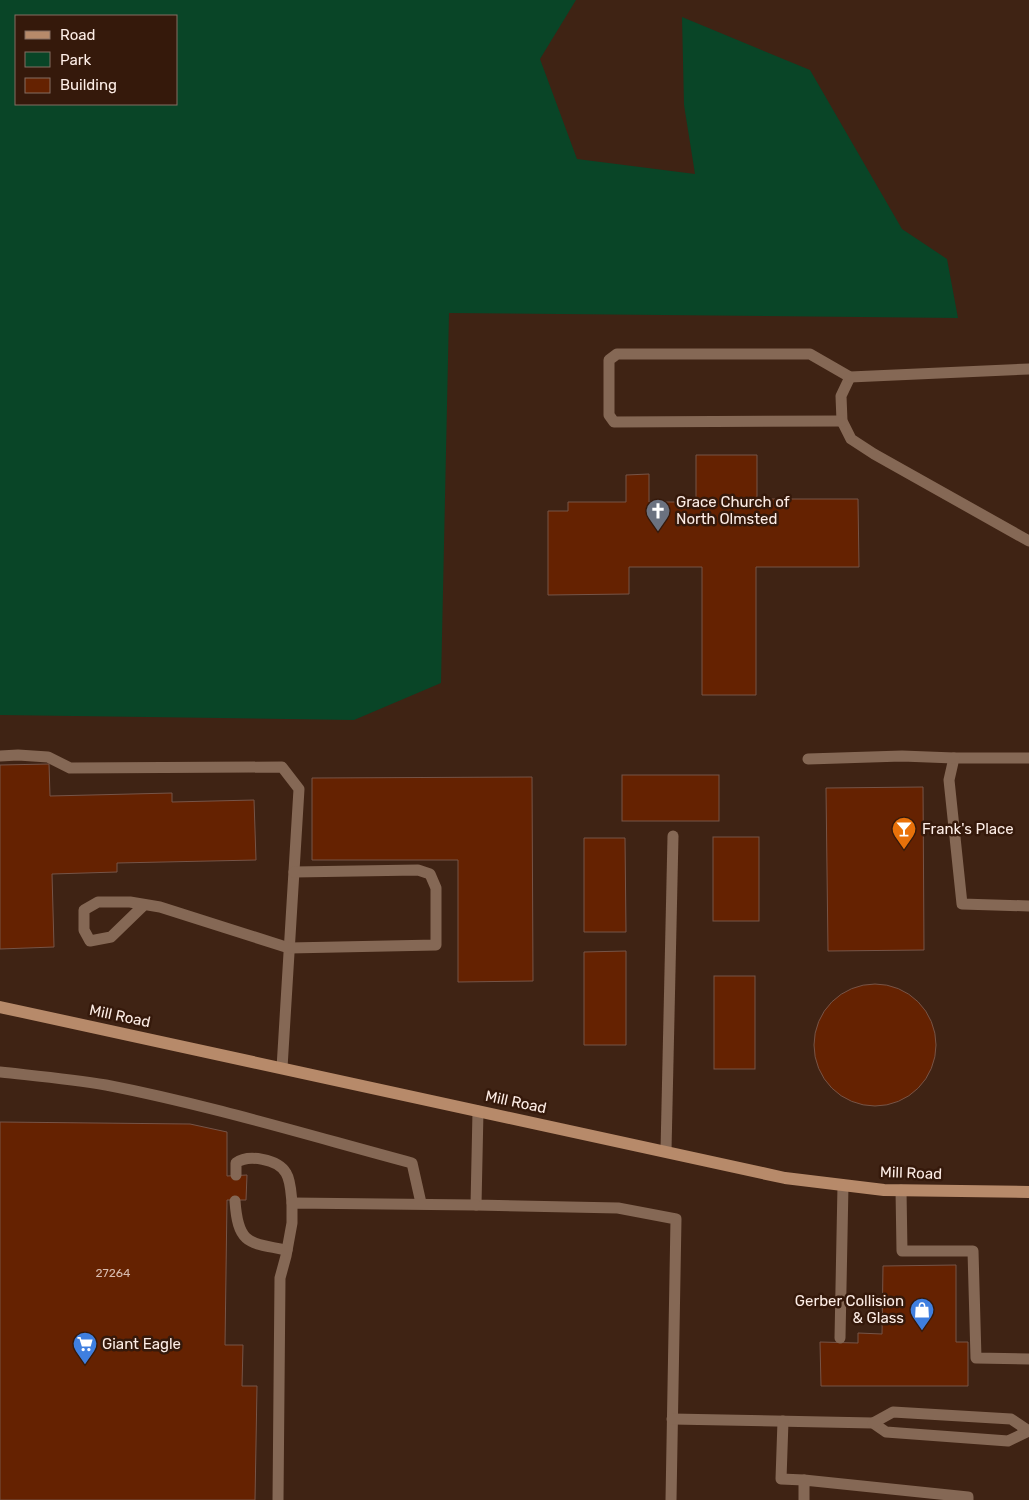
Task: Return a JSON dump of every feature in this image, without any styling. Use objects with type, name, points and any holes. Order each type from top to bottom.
[{"type":"street","name":"Mill Road","points":[[0,1007],[785,1178],[884,1190],[1029,1192]]},
{"type":"lane","points":[[842,421],[614,422],[609,415],[609,360],[617,354],[810,354],[850,377],[1029,369]]},
{"type":"lane","points":[[850,377],[841,396],[842,421],[851,439],[874,454],[1029,541]]},
{"type":"lane","points":[[0,756],[48,757],[70,768],[282,767],[299,789],[282,1068]]},
{"type":"lane","points":[[808,759],[902,756],[1029,758]]},
{"type":"lane","points":[[954,758],[949,780],[962,904],[1029,906]]},
{"type":"lane","points":[[666,1152],[673,836]]},
{"type":"lane","points":[[144,905],[111,937],[90,941],[84,930],[84,910],[98,902],[130,902],[160,908],[289,948],[436,945],[436,888],[430,874],[418,870],[294,872]]},
{"type":"lane","points":[[0,1072],[52,1077],[106,1086],[202,1107],[412,1163],[421,1203]]},
{"type":"lane","points":[[476,1205],[478,1111]]},
{"type":"lane","points":[[236,1175],[236,1163],[241,1160],[257,1159],[277,1165],[286,1173],[292,1204],[292,1222],[281,1273],[278,1500]]},
{"type":"lane","points":[[840,1338],[843,1185]]},
{"type":"lane","points":[[901,1190],[902,1251],[974,1251],[976,1358],[1029,1359]]},
{"type":"lane","points":[[235,1200],[236,1217],[242,1235],[249,1241],[261,1245],[287,1250]]},
{"type":"lane","points":[[292,1204],[421,1203],[618,1208],[676,1219],[671,1500]]},
{"type":"lane","points":[[672,1419],[872,1423],[893,1412],[903,1412],[1011,1419],[1029,1431]]},
{"type":"lane","points":[[783,1421],[781,1478],[968,1497],[968,1500]]},
{"type":"lane","points":[[872,1423],[886,1432],[1008,1441],[1029,1431]]},
{"type":"lane","points":[[804,1480],[804,1500]]},
{"type":"green space","points":[[0,0],[576,0],[540,59],[577,159],[695,174],[684,105],[682,17],[810,70],[902,229],[947,259],[958,318],[449,313],[441,683],[354,720],[0,715]]},
{"type":"building","points":[[696,455],[757,455],[757,499],[858,499],[859,567],[756,567],[756,695],[702,695],[702,567],[629,567],[629,594],[548,595],[548,511],[568,511],[568,502],[626,502],[626,475],[649,474],[649,502],[696,502]]},
{"type":"building","points":[[49,764],[50,796],[172,793],[172,802],[254,800],[256,860],[117,863],[117,872],[52,874],[54,947],[0,949],[0,765]]},
{"type":"building","points":[[622,775],[719,775],[719,821],[622,821]]},
{"type":"building","points":[[532,777],[533,981],[458,982],[458,860],[312,860],[312,778]]},
{"type":"building","points":[[923,787],[924,950],[828,951],[826,788]]},
{"type":"building","points":[[713,837],[759,837],[759,921],[713,921]]},
{"type":"building","points":[[584,838],[625,838],[626,932],[584,932]]},
{"type":"building","points":[[626,951],[626,1045],[584,1045],[584,952]]},
{"type":"building","points":[[714,976],[755,976],[755,1069],[714,1069]]},
{"type":"building","points":[[875,984],[898,988],[918,1002],[932,1022],[936,1045],[932,1068],[918,1088],[898,1102],[875,1106],[852,1102],[832,1088],[818,1068],[814,1045],[818,1022],[832,1002],[852,988]]},
{"type":"building","points":[[0,1122],[190,1124],[227,1132],[227,1176],[247,1175],[246,1200],[227,1200],[225,1345],[243,1345],[242,1386],[257,1386],[255,1500],[0,1500]]},
{"type":"building","points":[[956,1265],[956,1342],[968,1342],[968,1386],[821,1386],[820,1342],[858,1343],[858,1333],[882,1334],[883,1266]]},
{"type":"place","name":"Grace Church of North Olmsted","points":[[658,532]]},
{"type":"place","name":"Frank's Place","points":[[904,850]]},
{"type":"place","name":"Gerber Collision & Glass","points":[[922,1331]]},
{"type":"place","name":"Giant Eagle","points":[[85,1365]]}]
